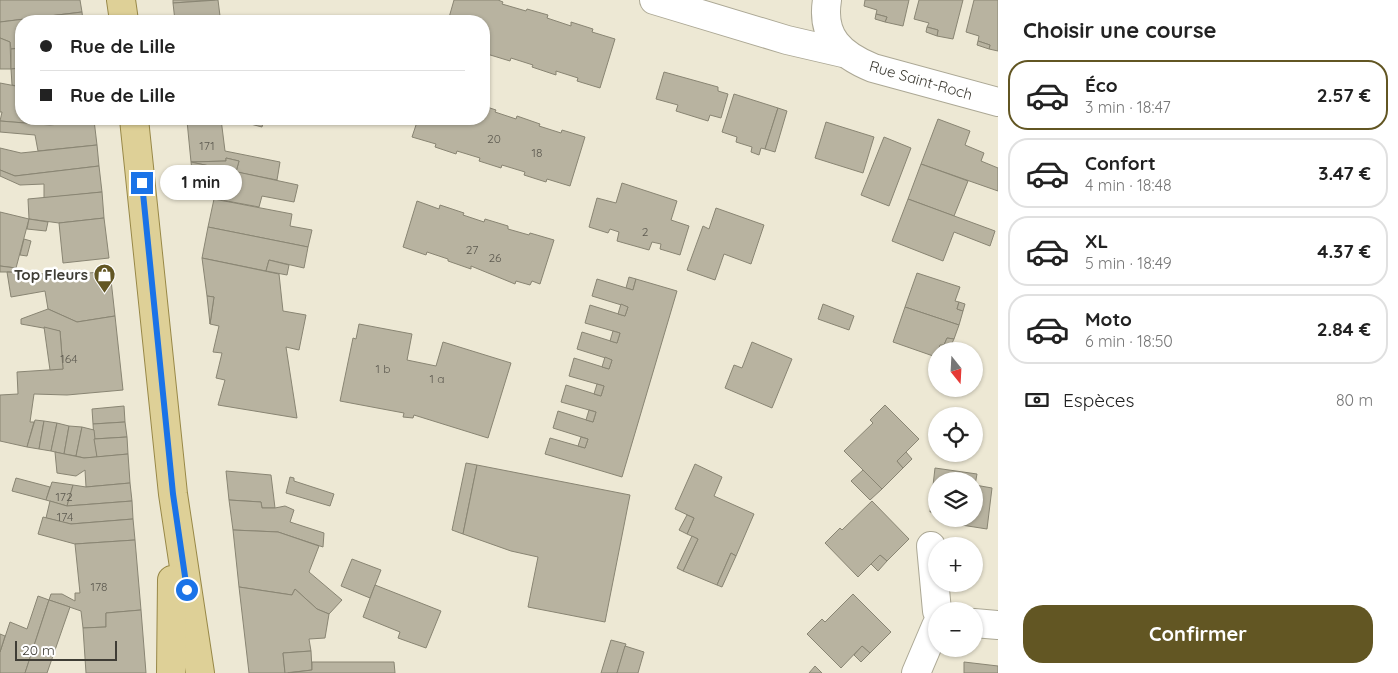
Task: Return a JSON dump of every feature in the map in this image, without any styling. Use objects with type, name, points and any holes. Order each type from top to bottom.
[{"type":"main road","points":[[121,0],[123,15]]},
{"type":"main road","points":[[135,125],[173,494],[200,673]]},
{"type":"main road","points":[[171,673],[173,494]]},
{"type":"street","points":[[654,0],[787,40],[843,53]]},
{"type":"street","name":"Rue Saint-Roch","points":[[827,0],[825,9],[828,28],[833,40],[843,53],[858,62],[873,68],[998,102]]},
{"type":"street","points":[[983,624],[998,625]]},
{"type":"street","points":[[916,673],[928,648]]},
{"type":"building","points":[[0,0],[80,0],[82,12],[57,15],[15,15],[15,20],[0,22]]},
{"type":"building","points":[[173,0],[215,0],[173,3]]},
{"type":"building","points":[[218,0],[220,15],[174,15],[173,3]]},
{"type":"building","points":[[454,0],[498,0],[503,2],[502,4],[548,15],[547,18],[571,26],[571,22],[593,29],[592,32],[615,39],[600,88],[577,81],[578,78],[556,71],[556,75],[511,58],[510,61],[490,55],[490,15],[450,15]]},
{"type":"building","points":[[865,0],[909,0],[903,26],[885,22],[887,17],[876,14],[877,10],[864,6]]},
{"type":"building","points":[[919,0],[963,0],[953,39],[937,36],[938,30],[927,27],[929,23],[914,19]]},
{"type":"building","points":[[974,0],[998,0],[998,51],[989,49],[990,45],[978,41],[979,36],[966,32]]},
{"type":"building","points":[[82,12],[82,15],[57,15]]},
{"type":"building","points":[[876,14],[887,17],[885,22],[875,19]]},
{"type":"building","points":[[15,20],[15,49],[11,49],[10,42],[0,38],[0,22]]},
{"type":"building","points":[[927,27],[938,30],[937,36],[926,32]]},
{"type":"building","points":[[0,38],[10,42],[11,69],[0,69]]},
{"type":"building","points":[[978,41],[990,45],[989,49],[977,45]]},
{"type":"building","points":[[11,49],[15,49],[15,69],[11,69]]},
{"type":"building","points":[[11,69],[15,69],[15,86],[12,85]]},
{"type":"building","points":[[664,72],[718,87],[718,91],[728,94],[721,118],[710,115],[708,121],[676,111],[678,105],[656,99]]},
{"type":"building","points":[[0,83],[15,86],[15,122],[0,121],[2,112],[0,112]]},
{"type":"building","points":[[734,94],[778,108],[765,149],[761,148],[759,155],[751,152],[752,147],[736,142],[737,137],[722,132]]},
{"type":"building","points":[[490,108],[496,110],[495,112],[516,119],[517,116],[561,133],[562,130],[585,137],[570,186],[547,179],[546,182],[524,175],[525,172],[502,165],[501,168],[479,161],[480,158],[457,151],[456,154],[435,147],[436,144],[412,137],[416,125],[490,125]]},
{"type":"building","points":[[778,108],[787,111],[775,152],[765,149]]},
{"type":"building","points":[[938,119],[970,131],[965,145],[984,153],[981,161],[998,168],[998,191],[921,164]]},
{"type":"building","points":[[0,121],[15,122],[15,125],[95,125],[97,145],[38,151],[35,135],[0,132]]},
{"type":"building","points":[[826,122],[874,137],[863,173],[815,158]]},
{"type":"building","points":[[187,125],[222,125],[225,151],[280,162],[277,180],[236,172],[239,161],[226,158],[226,161],[191,162]]},
{"type":"building","points":[[884,137],[911,148],[889,206],[861,195]]},
{"type":"building","points":[[97,145],[99,166],[15,176],[0,170],[0,148],[21,153]]},
{"type":"building","points":[[226,158],[239,161],[236,172],[191,162],[226,161]]},
{"type":"building","points":[[191,162],[298,185],[294,202],[262,196],[259,207],[195,195]]},
{"type":"building","points":[[921,164],[968,181],[954,216],[908,199]]},
{"type":"building","points":[[99,166],[102,192],[44,198],[44,184],[20,185],[0,176],[0,170],[15,176]]},
{"type":"building","points":[[622,183],[677,201],[671,220],[689,226],[680,255],[660,249],[661,244],[652,242],[649,250],[617,241],[619,232],[610,229],[608,233],[589,227],[597,198],[616,203]]},
{"type":"building","points":[[102,192],[104,218],[59,223],[29,219],[28,199]]},
{"type":"building","points":[[214,199],[292,214],[290,226],[312,230],[308,247],[208,227]]},
{"type":"building","points":[[908,199],[995,231],[990,246],[954,232],[943,261],[892,241]]},
{"type":"building","points":[[417,201],[439,209],[440,205],[484,222],[485,219],[508,226],[508,229],[554,240],[540,284],[532,281],[530,285],[516,281],[515,284],[471,266],[471,269],[427,252],[426,255],[403,247]]},
{"type":"building","points":[[716,208],[764,225],[751,264],[724,254],[715,280],[687,270],[703,226],[709,229]]},
{"type":"building","points":[[0,212],[29,219],[16,268],[0,266]]},
{"type":"building","points":[[104,218],[109,258],[63,263],[59,223]]},
{"type":"building","points":[[29,219],[48,222],[46,231],[27,229]]},
{"type":"building","points":[[208,227],[308,247],[304,268],[269,260],[266,271],[202,258]]},
{"type":"building","points":[[24,239],[31,241],[27,256],[20,255]]},
{"type":"building","points":[[202,258],[279,274],[283,311],[306,315],[299,350],[286,347],[297,418],[218,405],[225,380],[216,378],[222,353],[213,352],[219,326],[210,324],[214,297],[207,296]]},
{"type":"building","points":[[269,260],[289,265],[287,275],[266,271]]},
{"type":"building","points":[[0,266],[16,268],[15,272],[0,272]]},
{"type":"building","points":[[110,271],[115,316],[77,322],[48,309],[45,291],[11,297],[7,272],[68,275]]},
{"type":"building","points":[[917,273],[960,287],[955,301],[959,302],[957,309],[963,311],[959,325],[905,307]]},
{"type":"building","points":[[629,277],[636,279],[633,290],[626,288]]},
{"type":"building","points":[[597,279],[633,290],[636,279],[677,291],[622,477],[545,454],[550,438],[585,448],[588,439],[553,428],[558,411],[593,422],[596,412],[561,402],[566,385],[601,396],[604,386],[569,376],[574,358],[609,369],[612,360],[577,349],[582,332],[617,343],[620,333],[585,323],[590,305],[625,316],[628,307],[592,296]]},
{"type":"building","points":[[207,296],[214,297],[210,324]]},
{"type":"building","points":[[959,302],[965,304],[963,311],[957,309]]},
{"type":"building","points":[[621,304],[628,307],[625,316],[618,314]]},
{"type":"building","points":[[823,304],[854,316],[849,330],[818,319]]},
{"type":"building","points":[[905,307],[959,325],[954,339],[947,338],[945,342],[928,342],[928,354],[893,342]]},
{"type":"building","points":[[48,309],[77,322],[115,316],[123,390],[67,395],[34,394],[30,422],[34,422],[27,447],[0,441],[0,395],[18,394],[17,372],[63,369],[60,331],[21,324],[21,319]]},
{"type":"building","points":[[359,324],[412,334],[407,360],[436,366],[443,342],[511,363],[488,438],[414,415],[413,418],[403,417],[404,413],[340,401],[353,338],[356,339]]},
{"type":"building","points":[[44,327],[60,331],[63,369],[50,370]]},
{"type":"building","points":[[613,331],[620,333],[617,343],[610,341]]},
{"type":"building","points":[[947,338],[954,339],[952,342],[945,342]]},
{"type":"building","points":[[752,342],[792,359],[772,408],[725,388],[734,365],[742,368]]},
{"type":"building","points":[[605,357],[612,360],[609,369],[602,367]]},
{"type":"building","points":[[597,384],[604,386],[601,396],[594,394]]},
{"type":"building","points":[[885,405],[919,439],[897,461],[903,468],[882,489],[844,451],[873,423],[870,420]]},
{"type":"building","points":[[124,406],[125,422],[93,424],[92,409]]},
{"type":"building","points":[[589,410],[596,412],[593,422],[586,420]]},
{"type":"building","points":[[35,420],[44,421],[39,449],[27,447]]},
{"type":"building","points":[[44,421],[57,423],[51,451],[39,449]]},
{"type":"building","points":[[125,422],[127,437],[94,439],[93,424]]},
{"type":"building","points":[[57,423],[69,426],[64,454],[51,451]]},
{"type":"building","points":[[69,426],[82,427],[76,456],[64,454]]},
{"type":"building","points":[[82,427],[94,430],[97,457],[84,458],[76,456]]},
{"type":"building","points":[[127,437],[128,454],[97,457],[94,439]]},
{"type":"building","points":[[581,437],[588,439],[585,448],[578,446]]},
{"type":"building","points":[[55,452],[84,458],[128,454],[130,483],[86,487],[85,470],[76,476],[57,473]]},
{"type":"building","points":[[906,452],[912,459],[903,468],[897,461]]},
{"type":"building","points":[[466,463],[477,465],[463,534],[452,530]]},
{"type":"building","points":[[695,464],[722,477],[714,496],[754,514],[736,556],[731,553],[717,585],[683,571],[698,539],[687,534],[694,518],[675,509]]},
{"type":"building","points":[[477,465],[630,495],[605,622],[528,607],[538,557],[511,551],[463,534]]},
{"type":"building","points":[[935,468],[963,472],[935,472]]},
{"type":"building","points":[[863,470],[882,489],[870,500],[851,481]]},
{"type":"building","points":[[226,471],[271,475],[275,508],[262,508],[261,502],[229,500]]},
{"type":"building","points":[[290,477],[294,478],[294,481],[334,494],[330,506],[286,493]]},
{"type":"building","points":[[16,478],[50,487],[46,500],[12,491]]},
{"type":"building","points":[[52,482],[73,485],[67,506],[46,500]]},
{"type":"building","points":[[130,483],[132,501],[67,506],[73,485],[86,487]]},
{"type":"building","points":[[983,486],[992,488],[987,529],[974,527],[983,527]]},
{"type":"building","points":[[229,500],[261,502],[262,508],[285,506],[294,510],[290,522],[324,533],[323,547],[278,532],[233,530]]},
{"type":"building","points":[[50,501],[67,506],[132,501],[133,519],[71,524],[46,518]]},
{"type":"building","points":[[872,501],[909,539],[887,561],[880,555],[858,577],[825,543],[840,528],[842,530]]},
{"type":"building","points":[[687,515],[694,518],[687,534],[679,530]]},
{"type":"building","points":[[43,517],[71,524],[133,519],[135,540],[75,544],[38,534]]},
{"type":"building","points":[[233,530],[278,532],[319,546],[309,572],[342,600],[329,614],[317,609],[295,589],[292,595],[239,587]]},
{"type":"building","points":[[692,536],[698,539],[683,571],[677,568]]},
{"type":"building","points":[[135,540],[141,610],[106,613],[106,627],[83,628],[81,611],[49,600],[51,594],[62,594],[75,601],[75,593],[80,593],[75,544]]},
{"type":"building","points":[[731,553],[736,556],[722,587],[717,585]]},
{"type":"building","points":[[880,555],[887,561],[878,571],[871,564]]},
{"type":"building","points":[[352,559],[381,570],[370,598],[341,586]]},
{"type":"building","points":[[375,585],[441,611],[426,648],[398,638],[400,632],[363,617]]},
{"type":"building","points":[[239,587],[292,595],[295,589],[317,609],[329,614],[325,638],[309,639],[311,651],[283,653],[285,673],[249,673]]},
{"type":"building","points":[[853,594],[891,632],[870,653],[862,646],[841,668],[807,634],[822,619],[825,622]]},
{"type":"building","points":[[38,596],[49,600],[25,673],[0,673],[0,652],[10,622],[27,629]]},
{"type":"building","points":[[49,600],[70,607],[47,673],[25,673]]},
{"type":"building","points":[[141,610],[146,673],[86,673],[83,628],[106,627],[106,613]]},
{"type":"building","points":[[0,634],[5,636],[0,652]]},
{"type":"building","points":[[611,640],[626,644],[617,673],[601,673]]},
{"type":"building","points":[[625,646],[644,652],[638,673],[617,673]]},
{"type":"building","points":[[862,646],[870,653],[861,662],[854,655]]},
{"type":"building","points":[[311,651],[312,670],[285,673],[283,653]]},
{"type":"building","points":[[312,662],[394,662],[395,673],[288,673],[312,670]]},
{"type":"building","points":[[964,662],[998,666],[998,673],[964,673]]},
{"type":"building","points":[[815,666],[822,673],[809,673]]},
{"type":"place","name":"Top Fleurs","points":[[104,293]]},
{"type":"route","points":[[142,183],[173,494],[187,590]]}]
